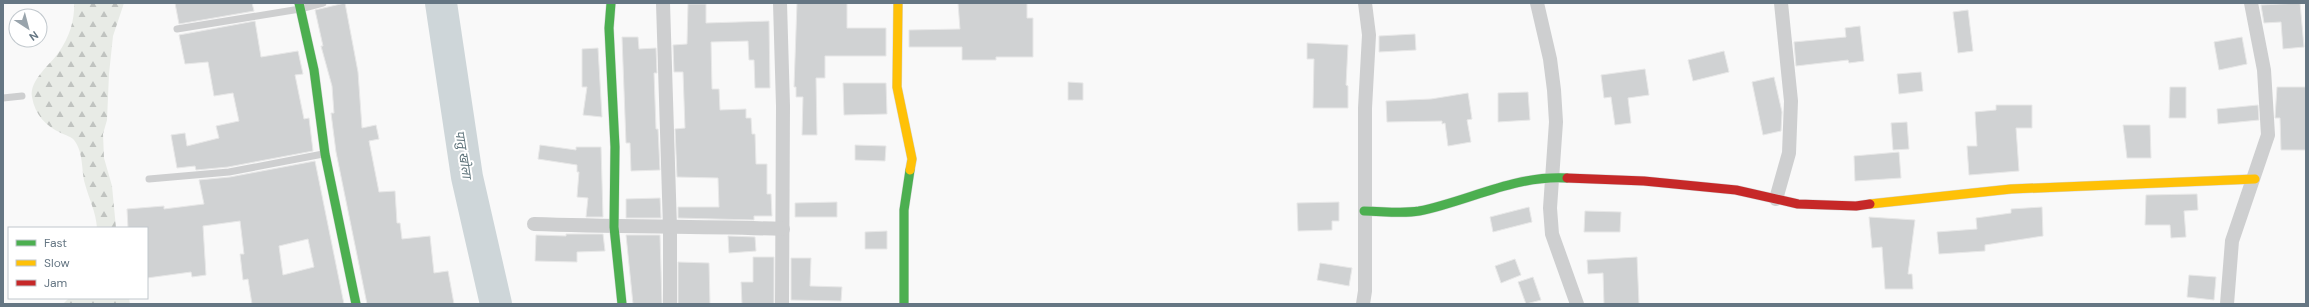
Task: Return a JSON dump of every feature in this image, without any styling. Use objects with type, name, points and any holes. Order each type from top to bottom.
[{"type":"street","points":[[611,3],[609,28],[615,147],[614,227],[622,304]]},
{"type":"street","points":[[663,3],[670,228],[670,304]]},
{"type":"street","points":[[780,3],[783,229],[782,304]]},
{"type":"street","points":[[898,3],[897,87],[912,158],[904,210],[904,304]]},
{"type":"street","points":[[1363,304],[1365,291],[1365,108],[1369,35],[1365,3]]},
{"type":"street","points":[[1537,3],[1550,59],[1554,90],[1556,122],[1550,208],[1552,234],[1577,304]]},
{"type":"street","points":[[1776,199],[1789,153],[1791,101],[1781,3]]},
{"type":"street","points":[[2227,304],[2232,241],[2255,179],[2268,135],[2264,70],[2251,3]]},
{"type":"street","points":[[299,6],[314,70],[325,154],[356,304]]},
{"type":"street","points":[[1364,211],[1418,211],[1516,182],[1552,177],[1644,180],[1736,190],[1798,204],[1856,206],[2011,189],[2255,179]]},
{"type":"street","points":[[534,224],[670,228],[713,226],[783,229]]},
{"type":"lane","points":[[177,29],[299,6],[323,3]]},
{"type":"lane","points":[[3,98],[22,96]]},
{"type":"lane","points":[[149,179],[229,172],[325,154]]},
{"type":"green space","points":[[74,3],[124,3],[113,36],[109,74],[107,120],[103,134],[104,158],[112,186],[116,227],[97,227],[94,211],[85,184],[81,156],[77,145],[72,138],[46,123],[33,103],[32,91],[34,84],[66,41],[72,22]]},
{"type":"green space","points":[[68,299],[129,299],[130,304],[63,304]]},
{"type":"building","points":[[175,3],[252,3],[254,11],[179,24]]},
{"type":"building","points":[[345,3],[358,72],[362,128],[376,125],[379,139],[369,141],[379,192],[395,191],[397,223],[400,223],[402,239],[430,236],[434,273],[448,271],[454,304],[367,304],[336,152],[331,113],[334,113],[332,86],[321,46],[323,46],[315,10]]},
{"type":"building","points":[[797,3],[847,3],[847,28],[886,28],[886,56],[825,56],[825,78],[816,78],[817,135],[802,135],[803,97],[796,97],[796,87],[794,87]]},
{"type":"building","points":[[958,3],[1027,3],[1027,18],[1033,18],[1033,57],[996,57],[996,60],[962,60],[962,47],[909,47],[909,30],[960,29]]},
{"type":"building","points":[[2300,3],[2304,47],[2283,49],[2281,22],[2264,23],[2261,5]]},
{"type":"building","points":[[688,4],[706,4],[706,23],[769,21],[770,88],[755,88],[754,60],[749,60],[748,41],[711,42],[712,89],[719,89],[720,110],[746,109],[746,118],[751,118],[752,134],[755,134],[756,164],[767,164],[767,194],[771,194],[772,216],[754,216],[754,220],[678,218],[678,207],[719,207],[718,178],[677,177],[675,129],[685,128],[683,72],[674,72],[673,45],[687,44]]},
{"type":"building","points":[[1968,10],[1973,51],[1958,53],[1953,12]]},
{"type":"building","points":[[255,21],[261,57],[298,51],[303,74],[295,75],[304,119],[309,118],[313,151],[228,167],[196,170],[195,166],[177,168],[171,135],[185,133],[187,146],[219,138],[216,126],[239,121],[233,93],[214,96],[208,62],[185,64],[179,35]]},
{"type":"building","points":[[1860,26],[1864,61],[1849,63],[1848,60],[1796,66],[1794,42],[1846,37],[1845,28]]},
{"type":"building","points":[[1415,34],[1416,50],[1379,52],[1379,36]]},
{"type":"building","points":[[622,37],[638,37],[639,49],[656,48],[657,73],[654,73],[656,129],[658,129],[660,170],[631,171],[630,143],[626,143]]},
{"type":"building","points":[[2242,37],[2247,64],[2219,70],[2214,42]]},
{"type":"building","points":[[1307,43],[1348,45],[1346,85],[1348,86],[1348,108],[1313,108],[1314,59],[1307,59]]},
{"type":"building","points":[[598,48],[602,117],[583,115],[587,87],[582,87],[582,49]]},
{"type":"building","points":[[1724,51],[1729,72],[1693,81],[1688,60]]},
{"type":"building","points":[[1645,69],[1649,95],[1628,98],[1631,123],[1615,125],[1611,97],[1604,98],[1601,75]]},
{"type":"building","points":[[1921,72],[1923,91],[1899,94],[1897,74]]},
{"type":"building","points":[[1774,77],[1782,112],[1781,131],[1763,135],[1752,82]]},
{"type":"building","points":[[1068,82],[1083,83],[1083,100],[1068,100]]},
{"type":"building","points":[[843,83],[886,83],[887,114],[844,115]]},
{"type":"building","points":[[2170,87],[2186,87],[2186,118],[2169,118]]},
{"type":"building","points":[[2277,87],[2306,87],[2306,150],[2281,150],[2280,118],[2275,118]]},
{"type":"building","points":[[1528,92],[1530,120],[1498,122],[1498,93]]},
{"type":"building","points":[[1468,93],[1472,119],[1467,120],[1471,142],[1448,146],[1445,123],[1442,124],[1442,121],[1387,122],[1386,101],[1431,99]]},
{"type":"building","points":[[1996,105],[2032,105],[2032,128],[2016,128],[2019,171],[1969,175],[1967,146],[1977,146],[1975,112],[1996,110]]},
{"type":"building","points":[[2258,105],[2259,120],[2218,124],[2217,109]]},
{"type":"building","points":[[1907,122],[1909,149],[1893,150],[1891,123]]},
{"type":"building","points":[[2123,125],[2150,125],[2151,158],[2127,158]]},
{"type":"building","points":[[540,145],[576,150],[576,147],[601,147],[603,217],[586,217],[588,198],[577,197],[579,172],[577,172],[577,165],[538,159]]},
{"type":"building","points":[[855,145],[886,146],[885,161],[855,160]]},
{"type":"building","points":[[1899,152],[1901,178],[1855,181],[1854,156]]},
{"type":"building","points":[[315,161],[344,304],[252,304],[248,279],[243,280],[240,254],[244,254],[240,221],[203,226],[206,275],[192,277],[191,272],[148,278],[148,227],[128,227],[127,209],[164,206],[164,209],[204,204],[199,180],[230,177]],"holes":[[[308,239],[314,267],[283,275],[279,246]]]},
{"type":"building","points":[[2197,194],[2198,210],[2184,211],[2186,237],[2171,238],[2170,225],[2145,225],[2146,195]]},
{"type":"building","points":[[660,198],[661,218],[626,218],[626,199]]},
{"type":"building","points":[[837,202],[837,217],[795,217],[795,203]]},
{"type":"building","points":[[1339,202],[1339,221],[1332,221],[1332,230],[1298,231],[1297,203]]},
{"type":"building","points":[[1529,207],[1532,222],[1493,232],[1490,217]]},
{"type":"building","points":[[2042,207],[2043,236],[1985,245],[1985,251],[1939,254],[1937,232],[1977,229],[1976,218],[2011,213],[2011,209]]},
{"type":"building","points":[[1585,211],[1621,212],[1620,232],[1584,232]]},
{"type":"building","points":[[1869,217],[1915,220],[1908,274],[1912,274],[1913,289],[1885,289],[1882,247],[1872,248]]},
{"type":"building","points":[[887,231],[887,249],[865,249],[865,232]]},
{"type":"building","points":[[566,234],[603,234],[605,251],[577,252],[577,262],[535,261],[536,235],[566,236]]},
{"type":"building","points":[[626,235],[660,235],[662,304],[633,304]]},
{"type":"building","points":[[728,236],[755,237],[756,251],[729,253]]},
{"type":"building","points":[[753,257],[774,257],[774,304],[742,304],[741,282],[753,282]]},
{"type":"building","points":[[1637,257],[1639,304],[1604,304],[1603,273],[1588,274],[1587,260]]},
{"type":"building","points":[[791,258],[811,258],[810,286],[842,287],[841,301],[791,300]]},
{"type":"building","points":[[1515,259],[1521,275],[1501,283],[1495,266]]},
{"type":"building","points":[[678,262],[709,263],[710,304],[678,304]]},
{"type":"building","points":[[1320,263],[1352,268],[1349,286],[1317,280]]},
{"type":"building","points":[[2189,275],[2216,277],[2214,300],[2187,297]]},
{"type":"building","points":[[1533,277],[1541,300],[1526,304],[1518,282]]},
{"type":"waterway","name":"पातु खोला","points":[[441,3],[467,177],[496,304]]},
{"type":"traffic: fast","points":[[299,3],[314,70],[325,154],[356,304]]},
{"type":"traffic: fast","points":[[611,3],[609,28],[615,147],[614,227],[622,304]]},
{"type":"traffic: fast","points":[[904,304],[904,210],[910,170]]},
{"type":"traffic: fast","points":[[1364,211],[1419,211],[1438,207],[1510,184],[1547,178],[1567,178]]},
{"type":"traffic: slow","points":[[898,3],[897,87],[912,159],[910,170]]},
{"type":"traffic: slow","points":[[1870,204],[2011,189],[2255,179]]},
{"type":"traffic: jam","points":[[1567,178],[1644,181],[1736,190],[1798,204],[1856,206],[1870,204]]}]
